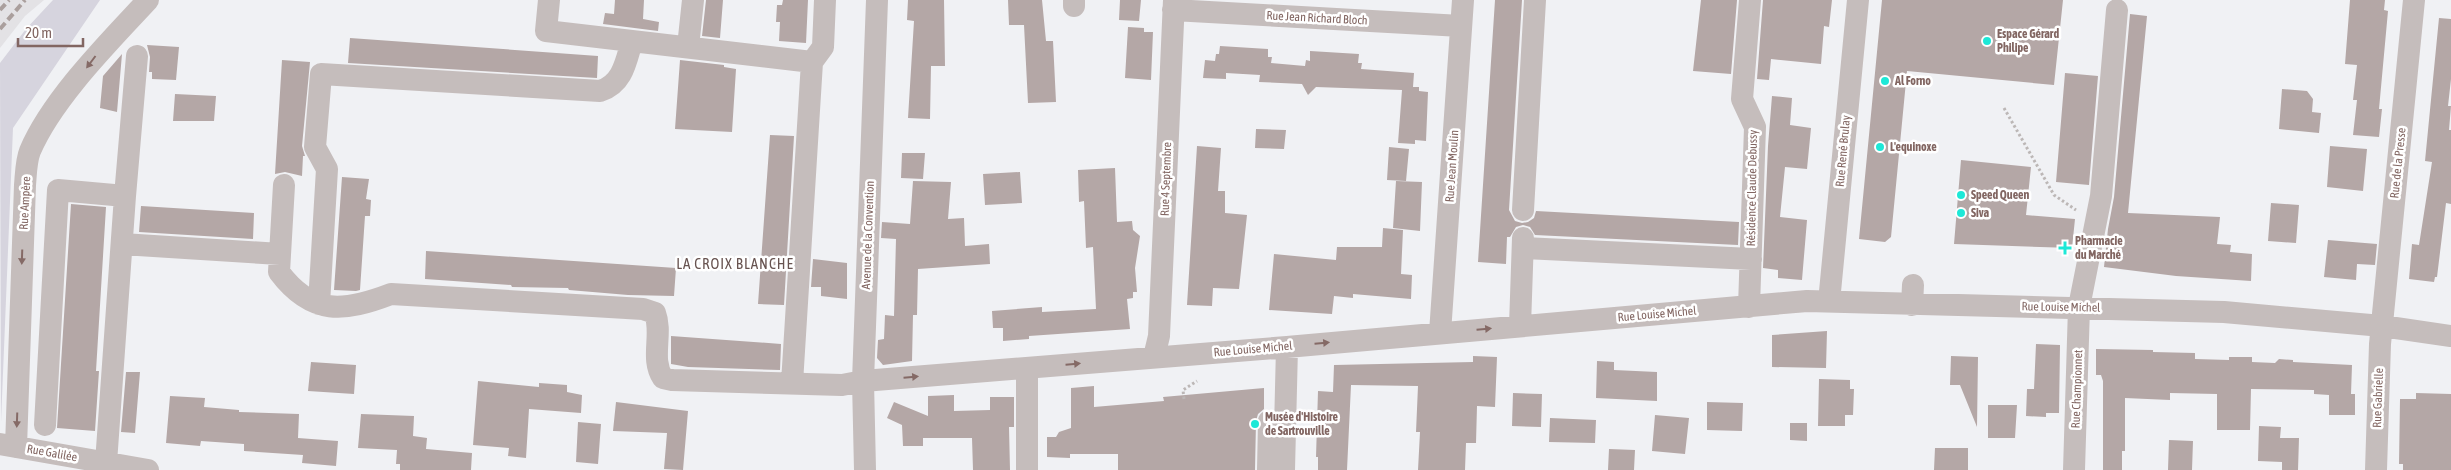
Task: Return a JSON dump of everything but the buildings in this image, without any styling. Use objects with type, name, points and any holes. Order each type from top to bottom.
[{"type":"street","name":"Rue Ampère","points":[[8,446],[25,185],[30,153],[45,123],[99,52],[148,0]]},
{"type":"street","points":[[549,0],[546,31],[812,62]]},
{"type":"street","points":[[688,48],[693,0]]},
{"type":"street","points":[[792,383],[812,62],[822,47],[825,0]]},
{"type":"street","name":"Avenue de la Convention","points":[[864,470],[863,381],[877,0]]},
{"type":"street","name":"Rue Jean Moulin","points":[[1440,333],[1463,0]]},
{"type":"street","points":[[1523,210],[1535,0]]},
{"type":"street","name":"Résidence Claude Debussy","points":[[1749,307],[1755,127],[1742,99],[1750,0]]},
{"type":"street","name":"Rue René Brulay","points":[[1829,302],[1858,0]]},
{"type":"street","name":"Rue de la Presse","points":[[2382,326],[2414,0]]},
{"type":"street","name":"Rue Jean Richard Bloch","points":[[1173,5],[1461,26]]},
{"type":"street","name":"Rue 4 Septembre","points":[[1154,357],[1159,336],[1173,5]]},
{"type":"street","name":"Rue Championnet","points":[[2074,470],[2079,307],[2101,196],[2117,10]]},
{"type":"street","points":[[284,185],[278,272],[288,285],[301,295],[319,304],[327,169],[315,147],[321,74],[600,91],[616,82],[622,74],[632,41]]},
{"type":"street","points":[[106,463],[137,56]]},
{"type":"street","points":[[45,425],[58,190],[126,196]]},
{"type":"street","name":"Résidence Claude Debussy","points":[[1520,326],[1523,243],[1750,259]]},
{"type":"street","points":[[122,244],[280,254]]},
{"type":"street","name":"Rue Louise Michel","points":[[319,304],[333,308],[361,306],[391,294],[643,309],[655,313],[658,323],[657,365],[663,378],[842,385],[863,381],[1287,348],[1807,301],[1829,302],[1913,295],[2079,307],[2224,312],[2382,326],[2451,336]]},
{"type":"street","name":"Rue Gabrielle","points":[[2376,470],[2382,326]]},
{"type":"street","points":[[1284,470],[1287,348]]},
{"type":"street","points":[[1027,368],[1027,470]]},
{"type":"street","points":[[1268,470],[1269,416]]},
{"type":"street","name":"Rue Galilée","points":[[8,446],[148,470]]},
{"type":"path","points":[[2004,108],[2054,195],[2096,223]]},
{"type":"path","points":[[1184,399],[1183,390],[1197,381]]},
{"type":"shaded area","points":[[0,0],[44,0],[25,16],[0,48]]},
{"type":"shaded area","points":[[53,0],[100,0],[13,128],[1,422],[0,63],[26,29]]},
{"type":"railway","points":[[0,10],[9,0]]},
{"type":"railway","points":[[0,29],[25,0]]},
{"type":"place","name":"Espace Gérard Philipe","points":[[1987,41]]},
{"type":"place","name":"Al Forno","points":[[1885,81]]},
{"type":"place","name":"L'equinoxe","points":[[1880,147]]},
{"type":"place","name":"Speed Queen","points":[[1961,195]]},
{"type":"place","name":"Siva","points":[[1961,213]]},
{"type":"place","name":"Pharmacie du Marché","points":[[2065,248]]},
{"type":"place","name":"Musée d'Histoire de Sartrouville","points":[[1255,424]]},
{"type":"district","name":"LA CROIX BLANCHE","points":[[735,264]]}]
